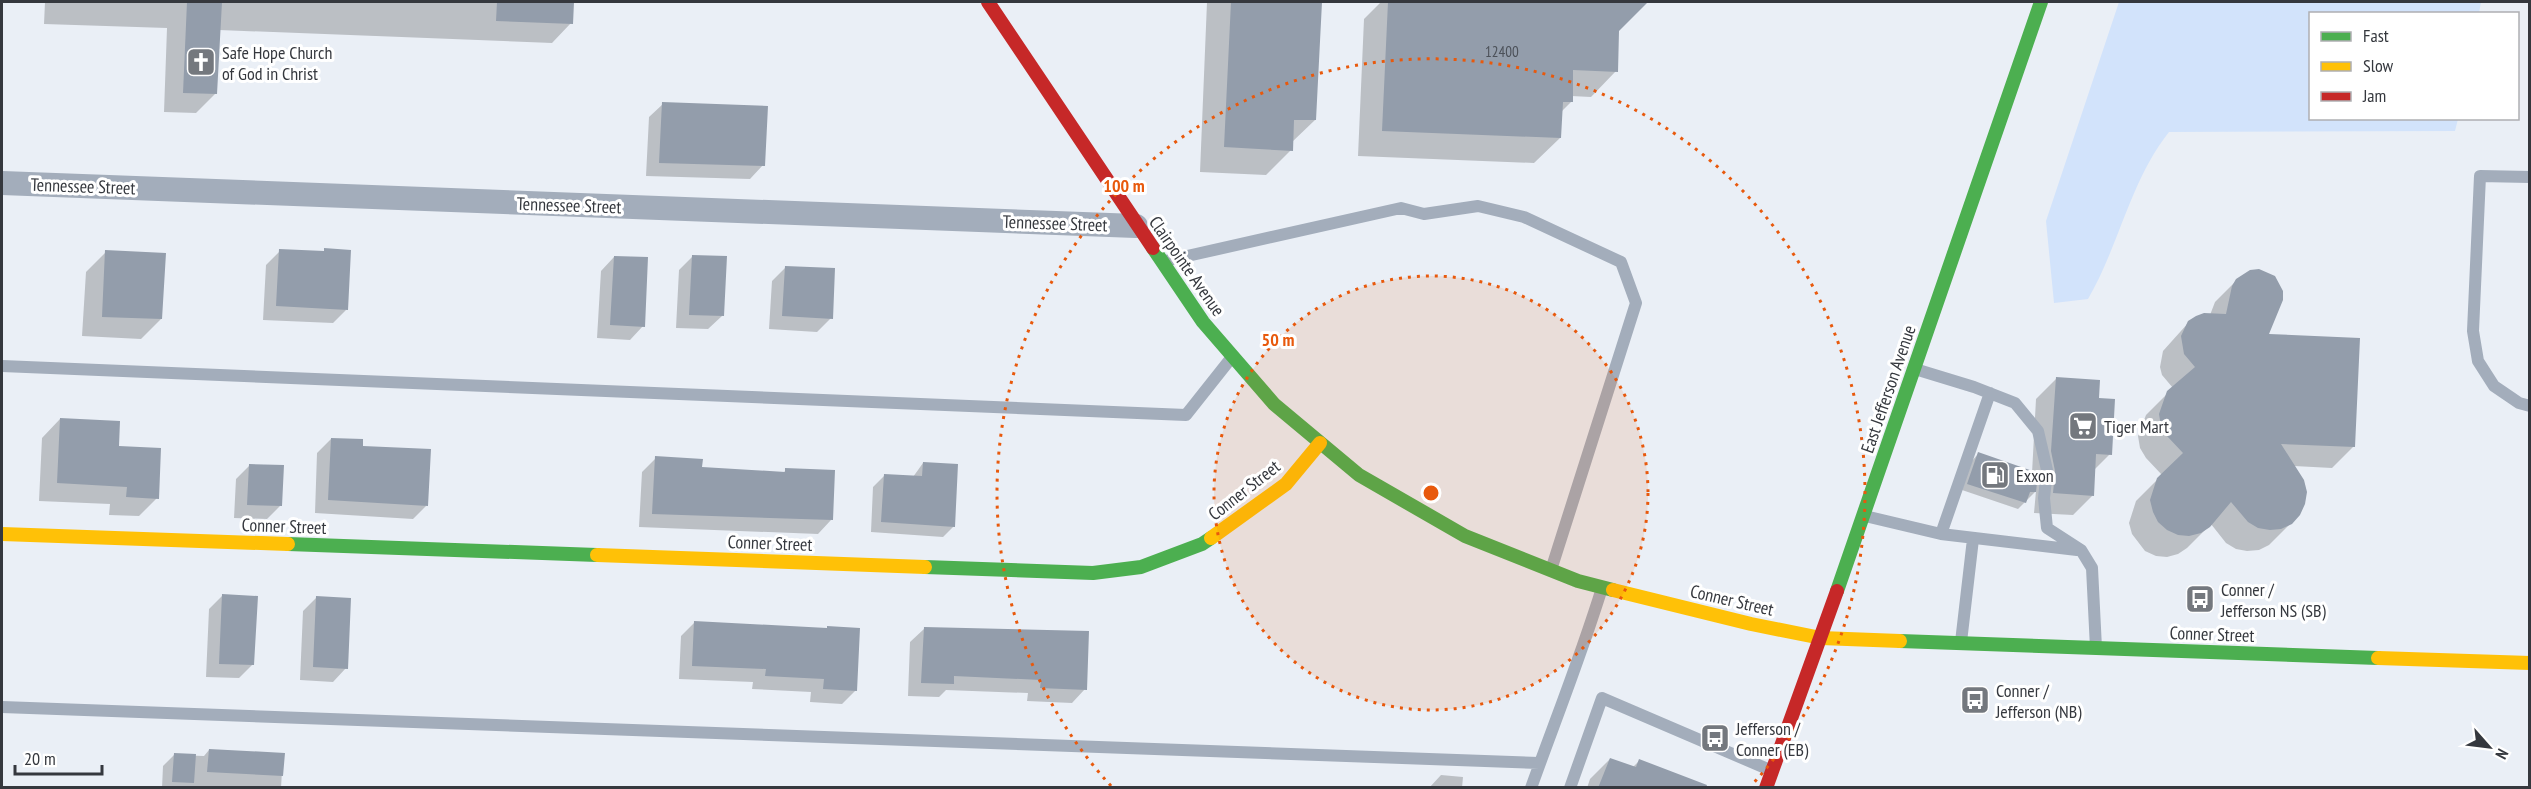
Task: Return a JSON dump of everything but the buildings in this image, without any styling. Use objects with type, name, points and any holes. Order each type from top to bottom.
[{"type":"street","name":"Clairpointe Avenue","points":[[988,2],[1136,226],[1203,322],[1274,404],[1320,442]]},
{"type":"street","name":"East Jefferson Avenue","points":[[1766,788],[1821,638],[2041,2]]},
{"type":"street","name":"Tennessee Street","points":[[2,183],[1136,226]]},
{"type":"street","name":"Conner Street","points":[[2,534],[1093,573],[1141,567],[1202,544],[1286,484],[1320,442],[1359,475],[1465,536],[1551,570],[1603,587],[1751,624],[1821,638],[2529,663]]},
{"type":"lane","points":[[2529,177],[2480,176],[2473,331],[2478,361],[2494,386],[2518,403],[2529,406]]},
{"type":"lane","points":[[1161,262],[1401,208],[1424,214],[1478,206],[1524,217],[1621,262],[1636,303],[1551,570]]},
{"type":"lane","points":[[2,366],[1186,415],[1232,356]]},
{"type":"lane","points":[[1914,369],[2015,403],[2038,431],[2047,470],[2044,498],[2047,528],[2081,550],[2092,568],[2096,648]]},
{"type":"lane","points":[[1941,534],[1990,393]]},
{"type":"lane","points":[[1863,516],[1941,534],[2081,550]]},
{"type":"lane","points":[[1961,643],[1973,538]]},
{"type":"lane","points":[[1531,788],[1584,648],[1603,587]]},
{"type":"lane","points":[[1570,788],[1602,698],[1772,771]]},
{"type":"lane","points":[[2,707],[1539,763]]},
{"type":"shaded area","points":[[2119,2],[2481,2],[2479,12],[2309,12],[2309,120],[2458,120],[2455,131],[2169,132],[2144,171],[2099,279],[2088,299],[2054,303],[2046,221]]},
{"type":"traffic: fast","points":[[1837,591],[2041,2]]},
{"type":"traffic: fast","points":[[1153,248],[1203,322],[1274,404],[1359,475],[1465,536],[1578,581],[1613,590]]},
{"type":"traffic: fast","points":[[925,567],[1093,573],[1141,567],[1202,544],[1211,538]]},
{"type":"traffic: fast","points":[[288,544],[597,555]]},
{"type":"traffic: fast","points":[[1900,641],[2378,658]]},
{"type":"traffic: slow","points":[[1211,538],[1286,484],[1320,443]]},
{"type":"traffic: slow","points":[[2,534],[288,544]]},
{"type":"traffic: slow","points":[[597,555],[925,567]]},
{"type":"traffic: slow","points":[[1613,590],[1751,624],[1821,638],[1900,641]]},
{"type":"traffic: slow","points":[[2378,658],[2530,663]]},
{"type":"traffic: jam","points":[[988,2],[1153,248]]},
{"type":"traffic: jam","points":[[1766,788],[1837,591]]},
{"type":"place","name":"Safe Hope Church of God in Christ","points":[[201,62]]},
{"type":"place","name":"Tiger Mart","points":[[2083,426]]},
{"type":"place","name":"Exxon","points":[[1995,475]]},
{"type":"place","name":"Conner / Jefferson NS (SB)","points":[[2200,599]]},
{"type":"place","name":"Conner / Jefferson (NB)","points":[[1975,700]]},
{"type":"place","name":"Jefferson / Conner (EB)","points":[[1715,738]]}]
